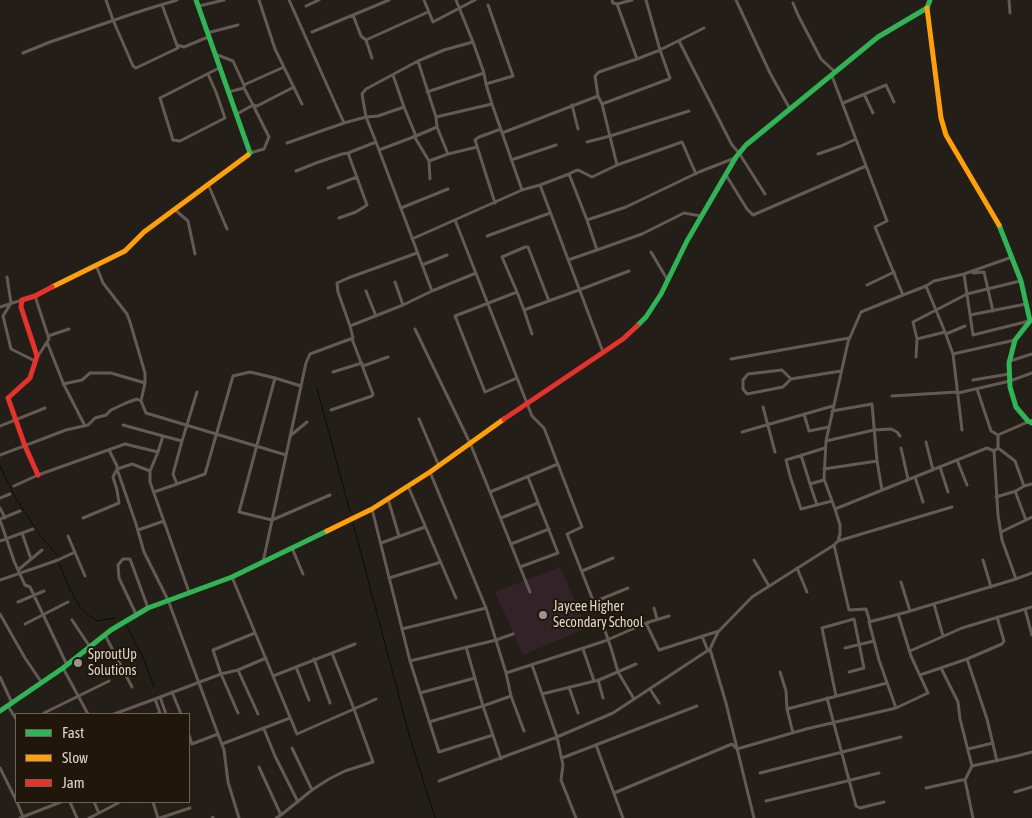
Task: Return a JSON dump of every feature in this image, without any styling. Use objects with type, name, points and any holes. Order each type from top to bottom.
[{"type":"main road","points":[[38,475],[25,446],[8,398],[30,378],[37,359],[21,308],[22,300],[35,296],[125,251],[144,232],[250,153],[196,0]]},
{"type":"main road","points":[[930,0],[927,8],[941,118],[946,135],[999,225],[1021,281],[1027,304],[1030,321],[1015,340],[1009,363],[1009,374],[1010,387],[1016,407],[1031,421]]},
{"type":"main road","points":[[0,711],[42,683],[105,634],[148,608],[232,577],[372,509],[439,466],[527,403],[624,339],[646,318],[661,294],[687,241],[738,155],[746,145],[878,37],[927,8]]},
{"type":"street","points":[[106,0],[133,66],[136,68],[178,48],[162,5]]},
{"type":"street","points":[[23,53],[113,20],[177,0]]},
{"type":"street","points":[[198,6],[224,0]]},
{"type":"street","points":[[259,0],[275,49],[302,104]]},
{"type":"street","points":[[289,0],[344,122]]},
{"type":"street","points":[[306,6],[319,0]]},
{"type":"street","points":[[312,32],[389,0]]},
{"type":"street","points":[[424,0],[433,22],[475,0]]},
{"type":"street","points":[[456,0],[473,42],[522,190]]},
{"type":"street","points":[[612,0],[616,4],[637,59]]},
{"type":"street","points":[[616,4],[632,0]]},
{"type":"street","points":[[602,104],[670,78],[646,0]]},
{"type":"street","points":[[736,0],[770,74],[790,110]]},
{"type":"street","points":[[1009,0],[1010,13]]},
{"type":"street","points":[[793,3],[821,59],[834,74],[856,139],[887,220],[875,226],[903,295]]},
{"type":"street","points":[[486,84],[513,76],[488,5]]},
{"type":"street","points":[[366,40],[428,12]]},
{"type":"street","points":[[353,15],[361,36],[366,40],[372,58]]},
{"type":"street","points":[[177,45],[184,46],[207,35],[238,25]]},
{"type":"street","points":[[617,165],[602,104],[598,96],[596,76],[599,72],[660,50],[704,28]]},
{"type":"street","points":[[679,41],[732,145],[765,194]]},
{"type":"street","points":[[432,291],[366,117],[362,94],[366,89],[418,61],[444,50],[473,42]]},
{"type":"street","points":[[214,53],[233,60],[269,137],[264,149],[250,153]]},
{"type":"street","points":[[418,61],[436,117],[437,127],[448,154]]},
{"type":"street","points":[[228,92],[244,87],[246,84],[284,67]]},
{"type":"street","points":[[208,74],[225,118],[180,140],[173,140],[160,98],[208,74],[220,68]]},
{"type":"street","points":[[427,92],[484,74]]},
{"type":"street","points":[[393,75],[415,136],[429,161],[430,179]]},
{"type":"street","points":[[843,103],[887,85],[894,102]]},
{"type":"street","points":[[236,114],[254,105],[258,106],[294,87]]},
{"type":"street","points":[[864,94],[873,113]]},
{"type":"street","points":[[495,203],[476,139],[598,96]]},
{"type":"street","points":[[436,117],[492,104]]},
{"type":"street","points":[[572,106],[578,128]]},
{"type":"street","points":[[287,142],[344,122],[378,116],[404,107]]},
{"type":"street","points":[[587,142],[688,111]]},
{"type":"street","points":[[379,150],[437,127]]},
{"type":"street","points":[[818,154],[856,139]]},
{"type":"street","points":[[296,171],[376,142]]},
{"type":"street","points":[[412,239],[522,190],[578,170],[592,177],[617,165],[682,142],[696,174]]},
{"type":"street","points":[[511,160],[556,145]]},
{"type":"street","points":[[429,161],[477,147]]},
{"type":"street","points":[[339,218],[356,212],[366,205],[348,153]]},
{"type":"street","points":[[587,220],[626,207],[738,155]]},
{"type":"street","points":[[726,175],[747,209],[753,215],[866,166]]},
{"type":"street","points":[[569,174],[597,250]]},
{"type":"street","points":[[328,188],[357,177]]},
{"type":"street","points":[[208,184],[227,229]]},
{"type":"street","points":[[540,185],[603,352]]},
{"type":"street","points":[[400,208],[448,189]]},
{"type":"street","points":[[174,209],[188,221],[194,254]]},
{"type":"street","points":[[487,236],[550,212]]},
{"type":"street","points":[[568,260],[642,234],[684,213],[702,216]]},
{"type":"street","points":[[455,220],[516,378],[532,416],[544,428],[582,527],[566,534],[596,608]]},
{"type":"street","points":[[532,334],[502,257],[528,247],[549,301]]},
{"type":"street","points":[[651,252],[668,280]]},
{"type":"street","points":[[331,410],[372,396],[373,392],[352,339],[337,283],[417,253]]},
{"type":"street","points":[[422,265],[446,255]]},
{"type":"street","points":[[838,541],[840,526],[824,480],[825,448],[841,371],[850,338],[861,312],[934,281],[964,274],[1012,257]]},
{"type":"street","points":[[96,265],[103,283],[127,314],[130,322],[145,373],[141,401],[146,413],[286,455]]},
{"type":"street","points":[[524,310],[629,270]]},
{"type":"street","points":[[867,285],[894,272]]},
{"type":"street","points":[[973,274],[984,272],[993,311]]},
{"type":"street","points":[[350,326],[476,273]]},
{"type":"street","points":[[964,274],[973,335],[1030,321]]},
{"type":"street","points":[[7,277],[11,303],[3,316],[11,349],[37,359],[49,339],[35,296]]},
{"type":"street","points":[[916,357],[914,322],[967,294],[1021,281]]},
{"type":"street","points":[[395,282],[403,305]]},
{"type":"street","points":[[926,286],[953,354],[962,430]]},
{"type":"street","points":[[366,291],[376,316]]},
{"type":"street","points":[[516,378],[485,392],[455,316],[517,292]]},
{"type":"street","points":[[0,307],[22,300]]},
{"type":"street","points":[[970,316],[1027,304]]},
{"type":"street","points":[[916,339],[946,333],[965,326]]},
{"type":"street","points":[[48,336],[69,329]]},
{"type":"street","points":[[415,329],[470,443],[530,592]]},
{"type":"street","points":[[731,359],[850,338]]},
{"type":"street","points":[[263,562],[306,363],[310,354],[352,339]]},
{"type":"street","points":[[953,354],[1015,340]]},
{"type":"street","points":[[47,342],[64,384],[85,426]]},
{"type":"street","points":[[1010,361],[1032,354]]},
{"type":"street","points":[[334,372],[388,357]]},
{"type":"street","points":[[791,379],[782,370],[748,374],[743,380],[743,389],[747,394],[784,387],[791,379],[841,371]]},
{"type":"street","points":[[154,492],[205,474],[233,376],[250,372],[301,386]]},
{"type":"street","points":[[64,384],[82,380],[90,373],[111,373],[145,383]]},
{"type":"street","points":[[892,396],[958,393],[1010,381],[1032,373]]},
{"type":"street","points":[[973,380],[1009,374]]},
{"type":"street","points":[[275,378],[239,512],[272,520],[330,495]]},
{"type":"street","points":[[977,389],[990,431],[998,435],[1031,421]]},
{"type":"street","points":[[177,484],[173,474],[197,392]]},
{"type":"street","points":[[0,455],[66,430],[88,425],[95,418],[106,415],[126,403],[137,399],[141,401]]},
{"type":"street","points":[[832,411],[872,404],[877,462],[882,490]]},
{"type":"street","points":[[742,432],[833,406]]},
{"type":"street","points":[[764,407],[775,452]]},
{"type":"street","points":[[0,426],[45,408]]},
{"type":"street","points":[[804,414],[809,430],[828,427]]},
{"type":"street","points":[[419,419],[439,466]]},
{"type":"street","points":[[290,436],[307,422]]},
{"type":"street","points":[[123,425],[182,441]]},
{"type":"street","points":[[826,441],[874,430],[891,429],[898,432],[900,436]]},
{"type":"street","points":[[998,435],[996,449],[998,515],[1002,540],[1016,579]]},
{"type":"street","points":[[163,436],[150,470],[150,482],[188,592]]},
{"type":"street","points":[[926,442],[933,470]]},
{"type":"street","points":[[14,486],[38,475],[125,444],[158,452]]},
{"type":"street","points":[[825,448],[786,460],[801,509],[832,501]]},
{"type":"street","points":[[901,448],[908,480]]},
{"type":"street","points":[[835,509],[987,448],[996,449],[1015,461],[1024,486]]},
{"type":"street","points":[[108,450],[117,466],[144,552],[168,600],[222,744],[228,782],[239,818]]},
{"type":"street","points":[[801,455],[817,505]]},
{"type":"street","points":[[957,460],[967,484]]},
{"type":"street","points":[[824,470],[877,462]]},
{"type":"street","points":[[83,518],[119,503],[113,477],[117,469],[132,464],[150,470]]},
{"type":"street","points":[[490,492],[558,464]]},
{"type":"street","points":[[940,467],[948,492]]},
{"type":"street","points":[[430,472],[486,608],[511,696],[524,731]]},
{"type":"street","points":[[520,567],[558,553],[528,477]]},
{"type":"street","points":[[914,477],[923,502]]},
{"type":"street","points":[[810,484],[824,480]]},
{"type":"street","points":[[996,497],[1032,484]]},
{"type":"street","points":[[408,486],[456,598]]},
{"type":"street","points":[[1014,491],[1026,520]]},
{"type":"street","points":[[0,498],[10,494]]},
{"type":"street","points":[[388,499],[399,536]]},
{"type":"street","points":[[501,518],[538,503]]},
{"type":"street","points":[[439,781],[501,759],[613,713],[709,650],[719,631],[752,597],[838,541],[952,506]]},
{"type":"street","points":[[0,508],[5,518]]},
{"type":"street","points":[[372,509],[410,661],[439,752],[492,735]]},
{"type":"street","points":[[20,511],[0,520],[24,585],[30,587],[78,696],[87,713]]},
{"type":"street","points":[[1001,532],[1032,517]]},
{"type":"street","points":[[138,530],[164,521]]},
{"type":"street","points":[[380,543],[425,527]]},
{"type":"street","points":[[0,542],[33,529]]},
{"type":"street","points":[[511,544],[549,530]]},
{"type":"street","points":[[22,533],[31,559]]},
{"type":"street","points":[[68,536],[85,576]]},
{"type":"street","points":[[834,544],[849,610],[866,609],[878,660],[896,708]]},
{"type":"street","points":[[292,548],[304,574]]},
{"type":"street","points":[[19,572],[42,550]]},
{"type":"street","points":[[0,580],[74,552]]},
{"type":"street","points":[[582,571],[613,558]]},
{"type":"street","points":[[136,615],[119,578],[118,565],[123,559],[130,559],[148,608]]},
{"type":"street","points":[[754,560],[769,586]]},
{"type":"street","points":[[983,560],[991,587]]},
{"type":"street","points":[[389,578],[440,562]]},
{"type":"street","points":[[797,568],[807,592]]},
{"type":"street","points":[[870,622],[1032,574]]},
{"type":"street","points":[[232,577],[297,734],[376,699]]},
{"type":"street","points":[[901,582],[910,611]]},
{"type":"street","points":[[594,602],[628,588]]},
{"type":"street","points":[[18,602],[44,592]]},
{"type":"street","points":[[25,624],[68,602]]},
{"type":"street","points":[[934,604],[942,636]]},
{"type":"street","points":[[910,651],[962,628],[1032,607]]},
{"type":"street","points":[[402,629],[486,608]]},
{"type":"street","points":[[654,608],[657,619]]},
{"type":"street","points":[[1025,609],[1032,635]]},
{"type":"street","points":[[0,614],[25,658],[42,683]]},
{"type":"street","points":[[737,748],[896,708],[928,694],[910,651],[898,614]]},
{"type":"street","points":[[506,673],[608,640],[646,623],[669,616]]},
{"type":"street","points":[[920,675],[967,659],[1002,644],[1004,641],[997,617]]},
{"type":"street","points":[[836,696],[822,628],[854,619],[864,668],[849,672]]},
{"type":"street","points":[[72,620],[90,647]]},
{"type":"street","points":[[646,623],[659,650],[719,631]]},
{"type":"street","points":[[604,628],[618,672],[634,699]]},
{"type":"street","points":[[238,713],[213,650],[255,633]]},
{"type":"street","points":[[105,634],[132,687]]},
{"type":"street","points":[[410,661],[514,634]]},
{"type":"street","points":[[702,636],[709,650],[737,748],[754,818]]},
{"type":"street","points":[[845,648],[874,641]]},
{"type":"street","points":[[273,676],[355,644]]},
{"type":"street","points":[[466,647],[501,759]]},
{"type":"street","points":[[583,648],[603,698]]},
{"type":"street","points":[[276,818],[329,779],[345,771],[373,762],[332,652]]},
{"type":"street","points":[[117,713],[198,682],[238,670],[266,658]]},
{"type":"street","points":[[967,659],[987,719],[997,761]]},
{"type":"street","points":[[314,660],[330,703]]},
{"type":"street","points":[[542,694],[596,681],[636,664]]},
{"type":"street","points":[[532,665],[557,737],[563,765],[561,780],[576,818]]},
{"type":"street","points":[[296,666],[309,700]]},
{"type":"street","points":[[941,668],[958,702],[960,719],[972,766],[966,780],[973,818]]},
{"type":"street","points":[[238,670],[258,714]]},
{"type":"street","points":[[780,672],[786,691],[787,709],[794,733]]},
{"type":"street","points":[[0,677],[15,716]]},
{"type":"street","points":[[420,693],[475,678]]},
{"type":"street","points":[[44,713],[109,681]]},
{"type":"street","points":[[787,709],[887,683]]},
{"type":"street","points":[[569,687],[578,713]]},
{"type":"street","points":[[650,689],[659,703]]},
{"type":"street","points":[[172,692],[181,713]]},
{"type":"street","points":[[429,722],[511,696]]},
{"type":"street","points":[[160,697],[166,713]]},
{"type":"street","points":[[155,698],[160,713]]},
{"type":"street","points":[[827,698],[856,806],[858,808],[884,802]]},
{"type":"street","points":[[562,758],[696,706]]},
{"type":"street","points":[[222,744],[290,718]]},
{"type":"street","points":[[264,729],[298,802]]},
{"type":"street","points":[[190,738],[192,744],[218,734]]},
{"type":"street","points":[[760,773],[901,737]]},
{"type":"street","points":[[968,748],[993,743]]},
{"type":"street","points":[[614,793],[732,744],[737,748]]},
{"type":"street","points":[[596,745],[623,818]]},
{"type":"street","points":[[292,748],[312,790]]},
{"type":"street","points":[[972,766],[1032,752]]},
{"type":"street","points":[[259,767],[281,815]]},
{"type":"street","points":[[0,770],[15,797]]},
{"type":"street","points":[[766,801],[879,773]]},
{"type":"street","points":[[926,788],[966,780]]},
{"type":"street","points":[[1015,792],[1032,786]]},
{"type":"street","points":[[18,803],[21,817],[58,803]]},
{"type":"street","points":[[70,803],[77,818]]},
{"type":"street","points":[[94,803],[99,813]]},
{"type":"street","points":[[89,818],[115,803]]},
{"type":"street","points":[[153,803],[159,818],[190,808]]},
{"type":"shaded area","name":"Jaycee Higher Secondary School","points":[[560,567],[587,628],[523,655],[495,592]]},
{"type":"waterway","points":[[317,388],[350,512]]},
{"type":"waterway","points":[[0,466],[16,499],[40,535],[57,555]]},
{"type":"waterway","points":[[353,523],[410,738],[435,818]]},
{"type":"waterway","points":[[59,563],[80,607],[88,615],[97,621],[115,618]]},
{"type":"waterway","points":[[126,625],[143,657],[154,687]]},
{"type":"traffic: fast","points":[[196,0],[250,153],[248,155]]},
{"type":"traffic: fast","points":[[637,326],[646,317],[661,294],[687,241],[736,157],[746,145],[878,37],[927,8],[930,0]]},
{"type":"traffic: fast","points":[[999,225],[1021,281],[1030,321],[1015,340],[1009,363],[1010,387],[1016,407],[1032,423]]},
{"type":"traffic: fast","points":[[0,711],[63,668],[111,630],[148,608],[232,577],[327,531]]},
{"type":"traffic: slow","points":[[927,8],[941,118],[946,135],[999,225]]},
{"type":"traffic: slow","points":[[52,287],[125,251],[144,232],[248,155]]},
{"type":"traffic: slow","points":[[327,531],[372,509],[430,472],[504,419]]},
{"type":"traffic: jam","points":[[38,475],[25,446],[8,398],[30,378],[37,356],[21,307],[22,300],[52,287]]},
{"type":"traffic: jam","points":[[504,419],[623,339],[637,326]]},
{"type":"place","name":"Jaycee Higher Secondary School","points":[[543,615]]},
{"type":"place","name":"SproutUp Solutions","points":[[78,663]]}]
